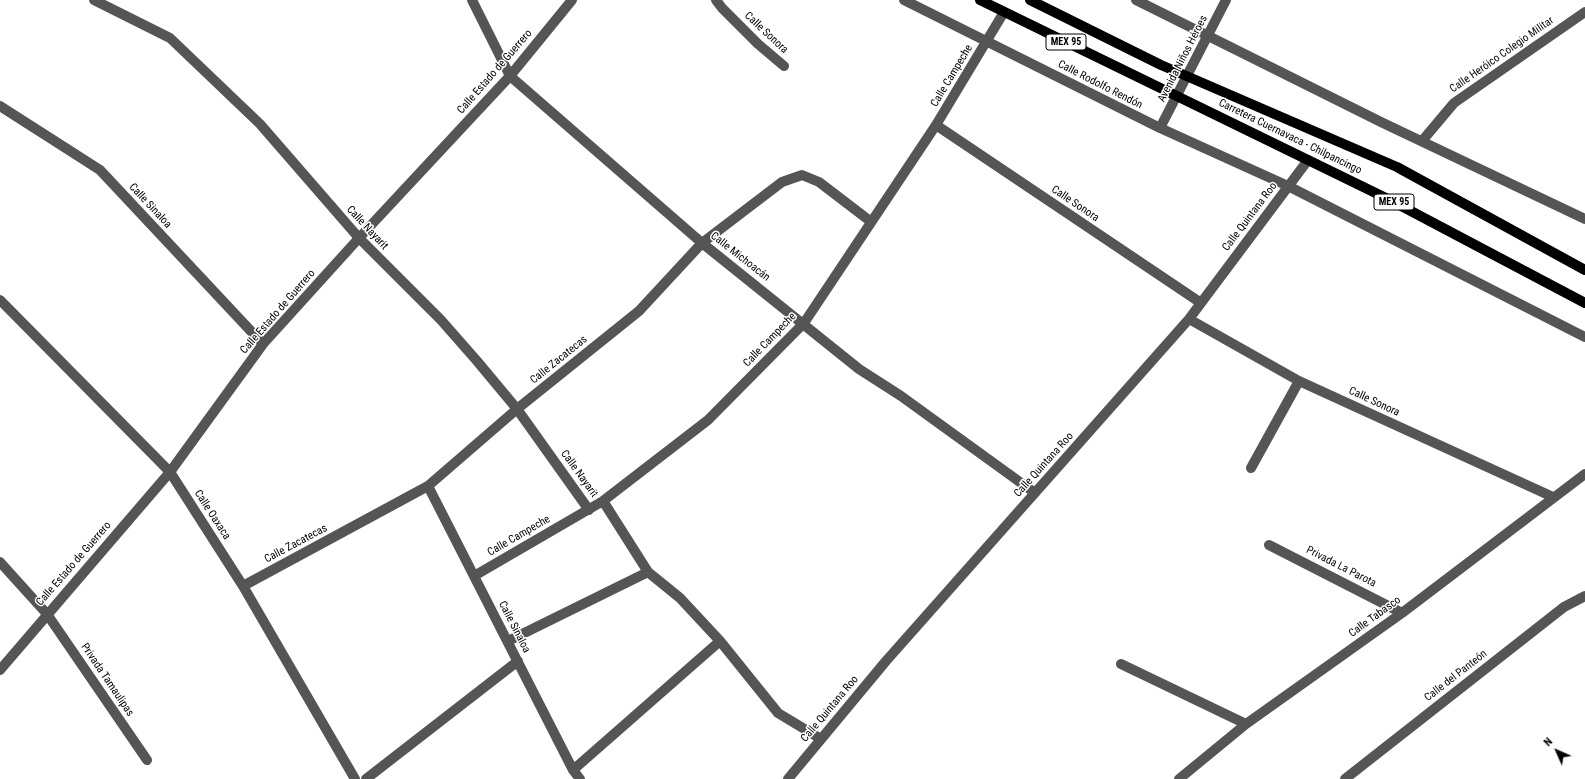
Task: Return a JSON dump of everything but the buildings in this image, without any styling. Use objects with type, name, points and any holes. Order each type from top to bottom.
[{"type":"main road","name":"Carretera Cuernavaca - Chilpancingo","points":[[980,0],[1390,200],[1585,303]]},
{"type":"main road","name":"Carretera Cuernavaca - Chilpancingo","points":[[1030,0],[1161,66],[1397,167],[1585,270]]},
{"type":"street","name":"Calle Nayarit","points":[[94,0],[170,38],[260,124],[359,238],[441,320],[517,409],[589,510]]},
{"type":"street","name":"Calle Michoacán","points":[[472,0],[510,76],[702,243],[804,323],[859,369],[901,396],[1035,493]]},
{"type":"street","name":"Calle Estado de Guerrero","points":[[0,670],[170,472],[264,344],[359,238],[510,76],[572,0]]},
{"type":"street","name":"Calle Sonora","points":[[716,0],[758,44],[784,66]]},
{"type":"street","name":"Calle Rodolfo Rendón","points":[[904,0],[1160,128],[1288,186],[1585,337]]},
{"type":"street","points":[[1136,0],[1422,141],[1585,219]]},
{"type":"street","name":"Avenida Niños Héroes","points":[[1160,128],[1209,36],[1226,0]]},
{"type":"street","name":"Calle Campeche","points":[[474,576],[603,501],[708,420],[804,323],[870,221],[936,125],[1004,12]]},
{"type":"street","name":"Calle Heróico Colegio Militar","points":[[1422,141],[1454,103],[1585,12]]},
{"type":"street","name":"Calle Sinaloa","points":[[0,106],[100,170],[264,344]]},
{"type":"street","name":"Calle Sonora","points":[[936,125],[1201,303]]},
{"type":"street","name":"Calle Quintana Roo","points":[[788,779],[886,662],[1189,319],[1308,160]]},
{"type":"street","name":"Calle Zacatecas","points":[[243,586],[428,486],[517,409],[639,311],[702,243],[782,182],[802,175],[819,182],[870,221]]},
{"type":"street","name":"Calle Oaxaca","points":[[0,300],[170,472],[243,586],[355,779]]},
{"type":"street","name":"Calle Sonora","points":[[1189,319],[1299,381],[1553,497]]},
{"type":"street","points":[[1251,468],[1299,381]]},
{"type":"street","name":"Calle Tabasco","points":[[1179,779],[1246,724],[1402,613],[1585,474]]},
{"type":"street","name":"Calle Sinaloa","points":[[428,486],[508,641],[572,770],[580,779]]},
{"type":"street","name":"Calle Nayarit","points":[[603,501],[648,572],[680,598],[720,641],[778,713],[821,739]]},
{"type":"street","name":"Privada La Parota","points":[[1269,545],[1402,613]]},
{"type":"street","name":"Privada Tamaulipas","points":[[0,562],[47,614],[147,760]]},
{"type":"street","points":[[508,641],[648,572]]},
{"type":"street","name":"Calle del Panteón","points":[[1345,779],[1564,607],[1585,596]]},
{"type":"street","points":[[572,770],[720,641]]},
{"type":"street","points":[[366,779],[518,662]]},
{"type":"street","points":[[1120,664],[1246,724]]}]
